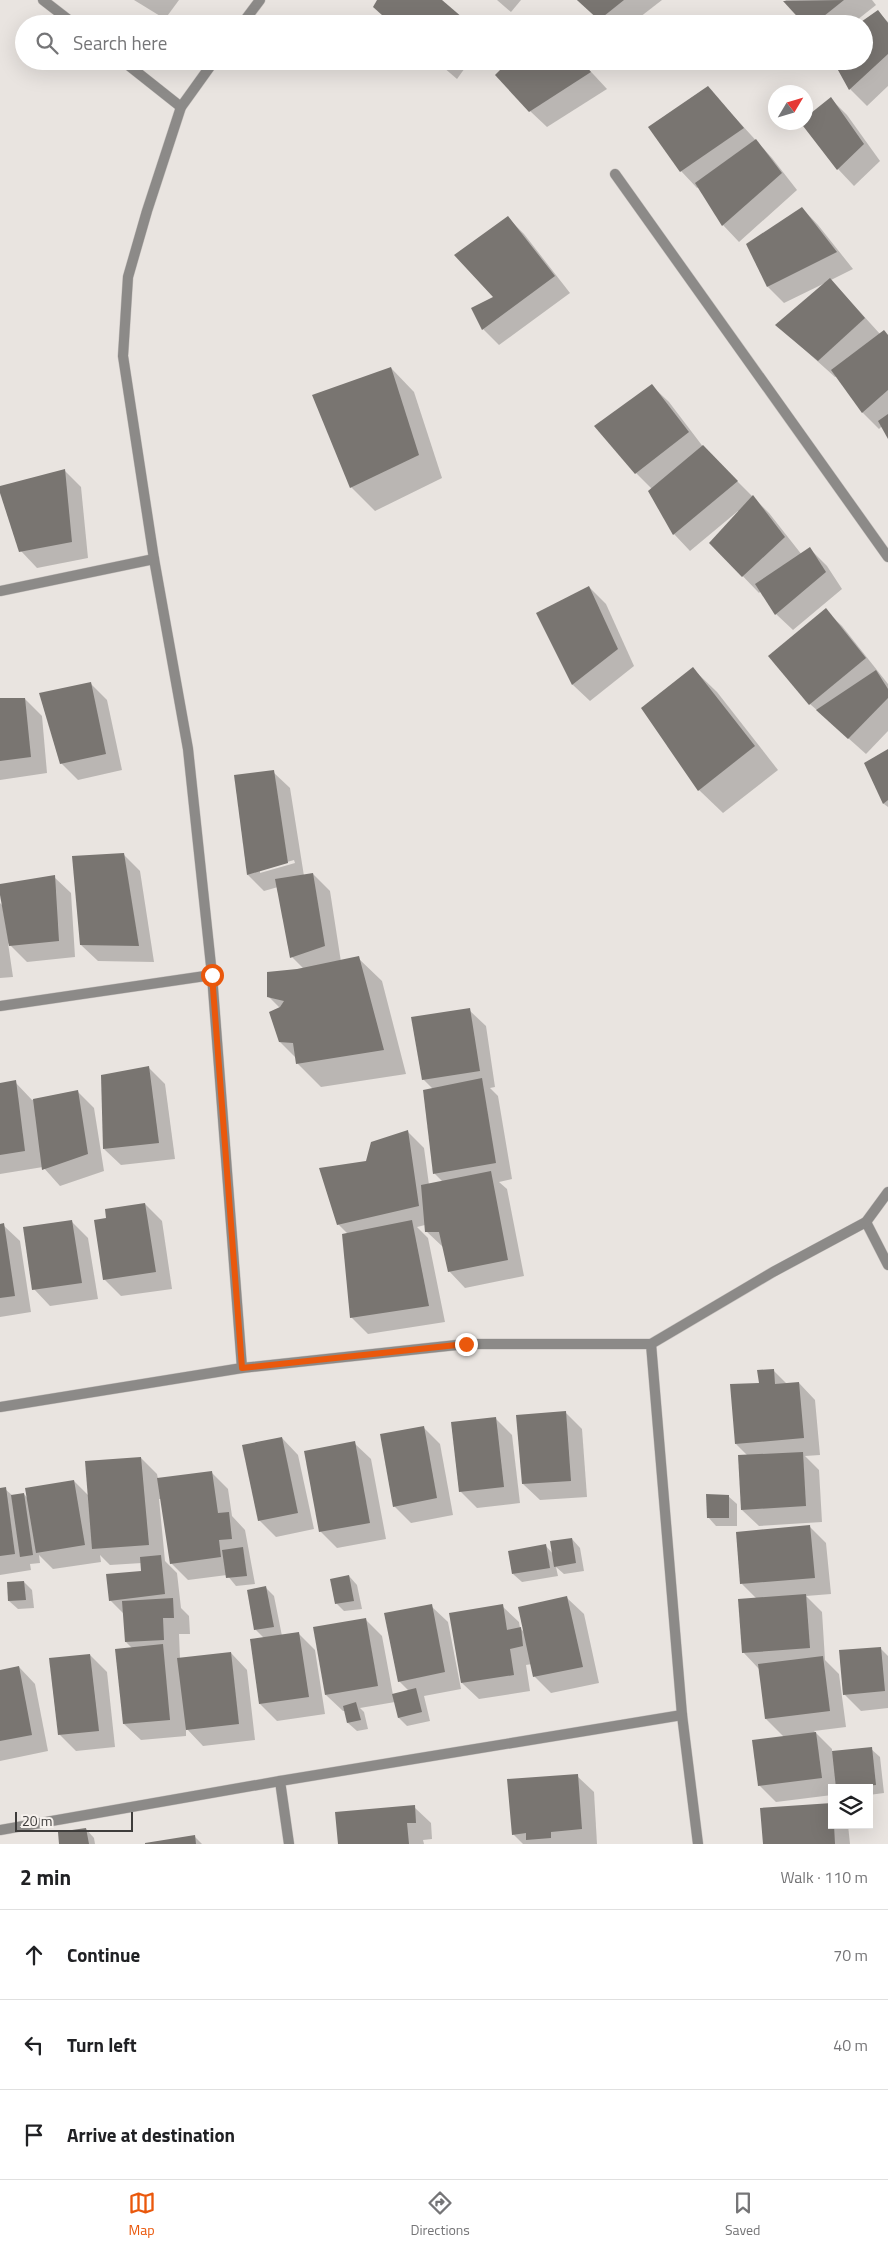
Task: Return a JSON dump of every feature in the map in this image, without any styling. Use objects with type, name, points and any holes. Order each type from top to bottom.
[{"type":"street","points":[[43,0],[62,15]]},
{"type":"street","points":[[249,15],[260,0]]},
{"type":"street","points":[[134,70],[181,107]]},
{"type":"street","points":[[208,70],[181,107],[147,211],[128,277],[123,356],[154,560],[188,749],[212,975],[242,1368]]},
{"type":"street","points":[[615,174],[888,557]]},
{"type":"street","points":[[0,591],[154,560]]},
{"type":"street","points":[[0,1006],[212,975]]},
{"type":"street","points":[[0,1406],[242,1368],[466,1344],[651,1344],[773,1272],[866,1222],[888,1192]]},
{"type":"street","points":[[866,1222],[888,1265]]},
{"type":"street","points":[[651,1344],[682,1716],[698,1844]]},
{"type":"street","points":[[0,1830],[280,1781],[682,1716]]},
{"type":"street","points":[[280,1781],[289,1844]]},
{"type":"building","points":[[377,0],[442,0],[460,15],[382,15],[373,7]]},
{"type":"building","points":[[577,0],[624,0],[605,15],[594,15]]},
{"type":"building","points":[[844,0],[825,15],[796,15],[783,1]]},
{"type":"building","points":[[878,10],[888,23],[888,54],[873,68],[873,15],[871,15]]},
{"type":"building","points":[[500,70],[589,70],[591,72],[529,112],[495,75]]},
{"type":"building","points":[[838,70],[871,70],[849,90]]},
{"type":"building","points":[[708,86],[744,128],[680,172],[648,127]]},
{"type":"building","points":[[831,97],[864,144],[837,170],[806,130],[813,130],[813,111]]},
{"type":"building","points":[[756,139],[782,173],[722,226],[695,183]]},
{"type":"building","points":[[802,207],[837,252],[767,287],[746,244]]},
{"type":"building","points":[[508,216],[555,276],[482,330],[471,308],[493,297],[454,255]]},
{"type":"building","points":[[830,278],[865,318],[818,361],[775,325]]},
{"type":"building","points":[[884,330],[888,335],[888,390],[862,413],[831,370]]},
{"type":"building","points":[[391,367],[419,455],[350,488],[312,395]]},
{"type":"building","points":[[652,384],[689,432],[635,474],[594,426]]},
{"type":"building","points":[[888,414],[888,439],[878,421]]},
{"type":"building","points":[[703,445],[738,481],[673,535],[648,491]]},
{"type":"building","points":[[65,469],[72,542],[19,552],[0,493],[0,486]]},
{"type":"building","points":[[753,495],[785,537],[742,577],[709,543]]},
{"type":"building","points":[[810,547],[826,572],[775,615],[755,584]]},
{"type":"building","points":[[589,586],[618,649],[572,685],[536,613]]},
{"type":"building","points":[[826,608],[866,658],[809,705],[768,656]]},
{"type":"building","points":[[693,667],[755,746],[698,791],[641,708]]},
{"type":"building","points":[[876,670],[888,689],[888,698],[848,739],[816,710]]},
{"type":"building","points":[[91,682],[106,754],[60,764],[39,693]]},
{"type":"building","points":[[0,698],[25,698],[31,757],[0,761]]},
{"type":"building","points":[[888,749],[888,800],[883,804],[864,763]]},
{"type":"building","points":[[274,770],[288,863],[247,875],[234,775]]},
{"type":"building","points":[[124,853],[139,946],[80,945],[72,856]]},
{"type":"building","points":[[313,873],[325,946],[290,958],[275,879]]},
{"type":"building","points":[[55,875],[59,941],[9,946],[0,895],[0,884]]},
{"type":"building","points":[[359,956],[384,1050],[296,1064],[293,1043],[279,1042],[269,1012],[280,1007],[284,1001],[267,997],[267,972],[297,969]]},
{"type":"building","points":[[470,1008],[480,1071],[422,1080],[411,1017]]},
{"type":"building","points":[[149,1066],[159,1143],[103,1149],[101,1075]]},
{"type":"building","points":[[482,1078],[496,1163],[433,1174],[423,1090]]},
{"type":"building","points":[[16,1080],[25,1151],[0,1155],[0,1083]]},
{"type":"building","points":[[78,1090],[88,1154],[42,1170],[33,1099]]},
{"type":"building","points":[[408,1130],[419,1206],[337,1225],[319,1168],[366,1161],[371,1142]]},
{"type":"building","points":[[491,1171],[508,1260],[448,1272],[439,1232],[425,1232],[421,1185]]},
{"type":"building","points":[[145,1203],[156,1272],[103,1280],[94,1220],[106,1218],[105,1209]]},
{"type":"building","points":[[72,1220],[82,1283],[32,1290],[23,1227]]},
{"type":"building","points":[[412,1220],[429,1306],[350,1318],[342,1234]]},
{"type":"building","points":[[4,1223],[15,1296],[0,1298],[0,1224]]},
{"type":"building","points":[[774,1369],[775,1384],[799,1382],[804,1438],[735,1444],[730,1384],[759,1383],[757,1370]]},
{"type":"building","points":[[566,1411],[571,1481],[522,1484],[516,1415]]},
{"type":"building","points":[[496,1417],[504,1487],[459,1492],[451,1422]]},
{"type":"building","points":[[424,1426],[437,1498],[393,1507],[380,1434]]},
{"type":"building","points":[[282,1437],[298,1513],[258,1521],[242,1445]]},
{"type":"building","points":[[355,1441],[370,1523],[319,1532],[304,1451]]},
{"type":"building","points":[[803,1452],[806,1506],[741,1510],[738,1455]]},
{"type":"building","points":[[141,1457],[149,1545],[92,1549],[85,1461]]},
{"type":"building","points":[[212,1471],[218,1513],[229,1512],[232,1539],[219,1540],[221,1557],[170,1564],[157,1478]]},
{"type":"building","points":[[74,1480],[85,1545],[36,1553],[25,1488]]},
{"type":"building","points":[[6,1487],[15,1554],[0,1556],[0,1488]]},
{"type":"building","points":[[24,1493],[33,1555],[20,1557],[11,1495]]},
{"type":"building","points":[[706,1494],[729,1495],[729,1518],[707,1518]]},
{"type":"building","points":[[810,1525],[815,1578],[740,1584],[736,1532]]},
{"type":"building","points":[[572,1538],[576,1563],[554,1567],[550,1541]]},
{"type":"building","points":[[546,1544],[550,1568],[512,1574],[508,1551]]},
{"type":"building","points":[[243,1547],[247,1576],[226,1578],[222,1550]]},
{"type":"building","points":[[161,1555],[165,1594],[109,1601],[106,1574],[141,1571],[140,1557]]},
{"type":"building","points":[[349,1575],[354,1601],[335,1604],[330,1579]]},
{"type":"building","points":[[24,1581],[26,1600],[8,1601],[7,1582]]},
{"type":"building","points":[[266,1586],[274,1627],[254,1630],[247,1590]]},
{"type":"building","points":[[806,1594],[810,1648],[742,1653],[738,1599]]},
{"type":"building","points":[[567,1596],[583,1667],[533,1677],[518,1607]]},
{"type":"building","points":[[173,1598],[174,1618],[163,1618],[164,1640],[125,1642],[122,1601]]},
{"type":"building","points":[[432,1604],[445,1672],[398,1682],[384,1613]]},
{"type":"building","points":[[503,1604],[507,1630],[521,1627],[523,1646],[510,1649],[514,1675],[461,1683],[449,1613]]},
{"type":"building","points":[[366,1618],[378,1686],[325,1695],[313,1627]]},
{"type":"building","points":[[299,1632],[309,1697],[259,1704],[250,1639]]},
{"type":"building","points":[[163,1644],[170,1720],[123,1724],[115,1649]]},
{"type":"building","points":[[881,1647],[885,1691],[843,1695],[839,1650]]},
{"type":"building","points":[[231,1652],[239,1724],[186,1730],[177,1658]]},
{"type":"building","points":[[90,1654],[99,1731],[58,1735],[49,1658]]},
{"type":"building","points":[[823,1656],[830,1711],[765,1719],[758,1664]]},
{"type":"building","points":[[19,1666],[32,1735],[0,1741],[0,1670]]},
{"type":"building","points":[[416,1688],[422,1712],[398,1718],[392,1694]]},
{"type":"building","points":[[356,1702],[361,1720],[347,1723],[343,1706]]},
{"type":"building","points":[[816,1732],[822,1778],[758,1786],[752,1740]]},
{"type":"building","points":[[872,1747],[876,1785],[836,1784],[832,1751]]},
{"type":"building","points":[[578,1774],[582,1829],[551,1832],[551,1838],[526,1840],[526,1833],[512,1835],[507,1779]]},
{"type":"building","points":[[828,1803],[828,1829],[834,1829],[835,1844],[763,1844],[760,1808]]},
{"type":"building","points":[[415,1805],[416,1823],[407,1823],[409,1844],[338,1844],[335,1812]]},
{"type":"building","points":[[86,1828],[89,1844],[59,1844],[58,1832]]},
{"type":"building","points":[[195,1835],[196,1844],[145,1844],[145,1843]]},
{"type":"route","points":[[212,975],[242,1368],[466,1344]]}]
